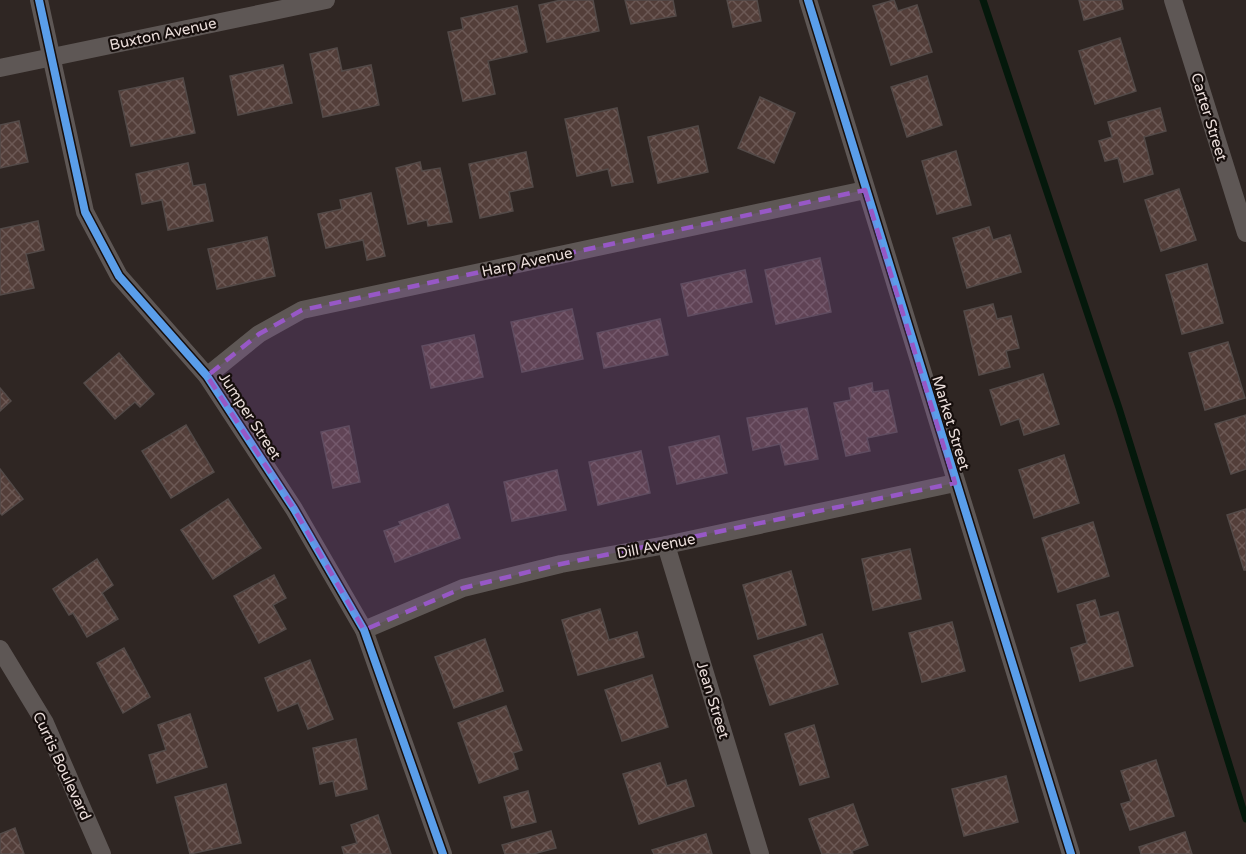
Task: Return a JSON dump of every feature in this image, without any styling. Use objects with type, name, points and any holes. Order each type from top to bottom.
[{"type":"street","name":"Jumper Street","points":[[39,0],[85,213],[119,276],[207,376],[294,509],[364,630],[443,854]]},
{"type":"street","name":"Buxton Avenue","points":[[0,68],[326,0]]},
{"type":"street","name":"Market Street","points":[[808,0],[1071,854]]},
{"type":"street","name":"Carter Street","points":[[1173,0],[1246,233]]},
{"type":"street","name":"Harp Avenue","points":[[207,376],[259,334],[302,310],[866,190]]},
{"type":"street","name":"Dill Avenue","points":[[364,630],[463,588],[561,564],[666,545],[955,483]]},
{"type":"street","name":"Jean Street","points":[[666,545],[760,854]]},
{"type":"street","name":"Curtis Boulevard","points":[[0,649],[45,723],[102,854]]},
{"type":"highlighted area","points":[[865,190],[955,483],[561,564],[463,588],[364,630],[294,509],[207,376],[259,334],[302,310]]},
{"type":"building","points":[[561,0],[593,0],[599,31],[547,42],[539,5]]},
{"type":"building","points":[[625,0],[673,0],[676,16],[631,24]]},
{"type":"building","points":[[727,0],[757,0],[761,21],[733,27]]},
{"type":"building","points":[[894,0],[898,11],[917,5],[932,52],[891,65],[873,6]]},
{"type":"building","points":[[1079,0],[1121,0],[1123,9],[1084,20]]},
{"type":"building","points":[[517,6],[527,52],[488,61],[495,94],[463,101],[448,32],[463,29],[461,18]]},
{"type":"building","points":[[1120,38],[1136,91],[1095,104],[1079,51]]},
{"type":"building","points":[[337,48],[342,71],[371,65],[379,105],[323,117],[310,54]]},
{"type":"building","points":[[283,65],[292,103],[238,115],[230,76]]},
{"type":"building","points":[[927,76],[942,125],[907,137],[891,87]]},
{"type":"building","points":[[183,78],[195,133],[131,146],[119,91]]},
{"type":"building","points":[[760,97],[795,113],[774,163],[738,148]]},
{"type":"building","points":[[617,108],[633,182],[612,186],[608,169],[577,176],[565,119]]},
{"type":"building","points":[[1160,108],[1166,131],[1144,137],[1153,174],[1124,182],[1118,158],[1105,161],[1099,141],[1112,137],[1108,122]]},
{"type":"building","points":[[19,121],[28,162],[0,168],[0,125]]},
{"type":"building","points":[[698,126],[708,172],[658,183],[648,137]]},
{"type":"building","points":[[956,151],[971,205],[937,214],[922,161]]},
{"type":"building","points":[[526,152],[533,187],[509,192],[513,211],[480,218],[469,164]]},
{"type":"building","points":[[420,162],[422,171],[440,168],[452,222],[428,226],[427,220],[408,224],[396,168]]},
{"type":"building","points":[[188,163],[193,186],[205,184],[213,221],[168,230],[162,200],[142,204],[136,174]]},
{"type":"building","points":[[1179,189],[1196,240],[1161,251],[1145,200]]},
{"type":"building","points":[[371,193],[385,256],[367,260],[363,240],[326,248],[318,214],[342,209],[340,200]]},
{"type":"building","points":[[38,221],[44,250],[26,254],[34,288],[0,295],[0,229]]},
{"type":"building","points":[[989,227],[993,240],[1010,235],[1021,272],[967,288],[953,238]]},
{"type":"building","points":[[267,237],[275,276],[217,289],[208,249]]},
{"type":"building","points":[[820,258],[831,312],[776,324],[765,270]]},
{"type":"building","points":[[1207,264],[1223,323],[1182,334],[1166,275]]},
{"type":"building","points":[[745,270],[752,302],[688,316],[681,284]]},
{"type":"building","points":[[993,304],[997,319],[1011,316],[1019,348],[1006,351],[1010,367],[979,375],[964,311]]},
{"type":"building","points":[[572,309],[583,359],[522,372],[511,322]]},
{"type":"building","points":[[660,319],[668,355],[604,368],[597,333]]},
{"type":"building","points":[[474,335],[483,377],[431,388],[422,346]]},
{"type":"building","points":[[1228,342],[1245,398],[1205,410],[1189,353]]},
{"type":"building","points":[[119,353],[154,394],[140,407],[135,402],[115,419],[84,383]]},
{"type":"building","points":[[1043,374],[1059,424],[1024,435],[1019,419],[1001,425],[990,390]]},
{"type":"building","points":[[872,383],[873,392],[888,390],[897,432],[867,438],[870,451],[846,456],[834,403],[851,400],[849,388]]},
{"type":"building","points":[[0,388],[11,401],[0,411]]},
{"type":"building","points":[[807,408],[818,459],[785,465],[780,444],[753,450],[747,418]]},
{"type":"building","points":[[1246,415],[1246,469],[1231,474],[1215,424]]},
{"type":"building","points":[[186,425],[214,472],[171,498],[142,451]]},
{"type":"building","points":[[349,426],[360,482],[333,488],[321,432]]},
{"type":"building","points":[[719,436],[727,473],[677,484],[669,447]]},
{"type":"building","points":[[641,451],[650,493],[598,505],[589,462]]},
{"type":"building","points":[[1064,455],[1079,503],[1034,518],[1019,470]]},
{"type":"building","points":[[0,469],[23,499],[2,515],[0,513]]},
{"type":"building","points":[[557,470],[566,510],[512,521],[504,482]]},
{"type":"building","points":[[228,499],[261,548],[213,579],[181,530]]},
{"type":"building","points":[[448,504],[460,538],[395,562],[384,531],[401,525],[399,522]]},
{"type":"building","points":[[1246,509],[1246,570],[1244,570],[1227,515]]},
{"type":"building","points":[[1093,522],[1109,576],[1058,592],[1042,538]]},
{"type":"building","points":[[910,549],[921,599],[873,610],[862,559]]},
{"type":"building","points":[[97,559],[113,585],[102,593],[118,619],[87,637],[73,613],[69,615],[53,589]]},
{"type":"building","points":[[791,571],[806,625],[758,639],[743,585]]},
{"type":"building","points":[[274,575],[286,598],[273,605],[286,629],[259,643],[234,596]]},
{"type":"building","points":[[1095,600],[1100,617],[1118,612],[1133,666],[1080,681],[1071,648],[1087,643],[1077,605]]},
{"type":"building","points":[[600,609],[609,640],[637,632],[644,657],[578,675],[562,620]]},
{"type":"building","points":[[952,622],[965,671],[922,682],[909,633]]},
{"type":"building","points":[[822,634],[838,684],[770,705],[754,656]]},
{"type":"building","points":[[485,639],[503,691],[454,708],[435,657]]},
{"type":"building","points":[[124,648],[150,697],[123,713],[97,663]]},
{"type":"building","points":[[310,660],[333,719],[308,729],[298,703],[278,711],[265,678]]},
{"type":"building","points":[[652,675],[668,727],[622,741],[605,690]]},
{"type":"building","points":[[506,706],[522,750],[513,753],[518,769],[479,783],[458,723]]},
{"type":"building","points":[[190,714],[207,767],[157,783],[149,755],[166,750],[158,725]]},
{"type":"building","points":[[814,725],[829,777],[800,785],[785,734]]},
{"type":"building","points":[[356,739],[367,789],[336,796],[333,781],[320,784],[313,748]]},
{"type":"building","points":[[1156,760],[1174,816],[1130,830],[1121,804],[1131,801],[1121,771]]},
{"type":"building","points":[[660,763],[667,786],[686,780],[694,806],[639,824],[623,774]]},
{"type":"building","points":[[1006,776],[1018,822],[964,836],[952,789]]},
{"type":"building","points":[[226,784],[241,843],[190,854],[175,797]]},
{"type":"building","points":[[528,791],[536,822],[512,828],[504,797]]},
{"type":"building","points":[[853,804],[868,845],[852,851],[853,854],[822,854],[809,819]]},
{"type":"building","points":[[378,815],[391,854],[344,854],[342,847],[357,843],[351,825]]},
{"type":"building","points":[[15,828],[24,854],[0,854],[0,834]]},
{"type":"building","points":[[551,831],[556,848],[533,854],[505,854],[502,845]]},
{"type":"building","points":[[1185,832],[1192,854],[1141,854],[1139,847]]},
{"type":"building","points":[[706,834],[712,854],[654,854],[652,850]]},
{"type":"waterway","points":[[983,0],[1119,408],[1246,819]]},
{"type":"cycle path","points":[[39,0],[85,212],[119,276],[207,376],[294,509],[364,630],[443,854]]},
{"type":"cycle path","points":[[808,0],[1071,854]]}]
